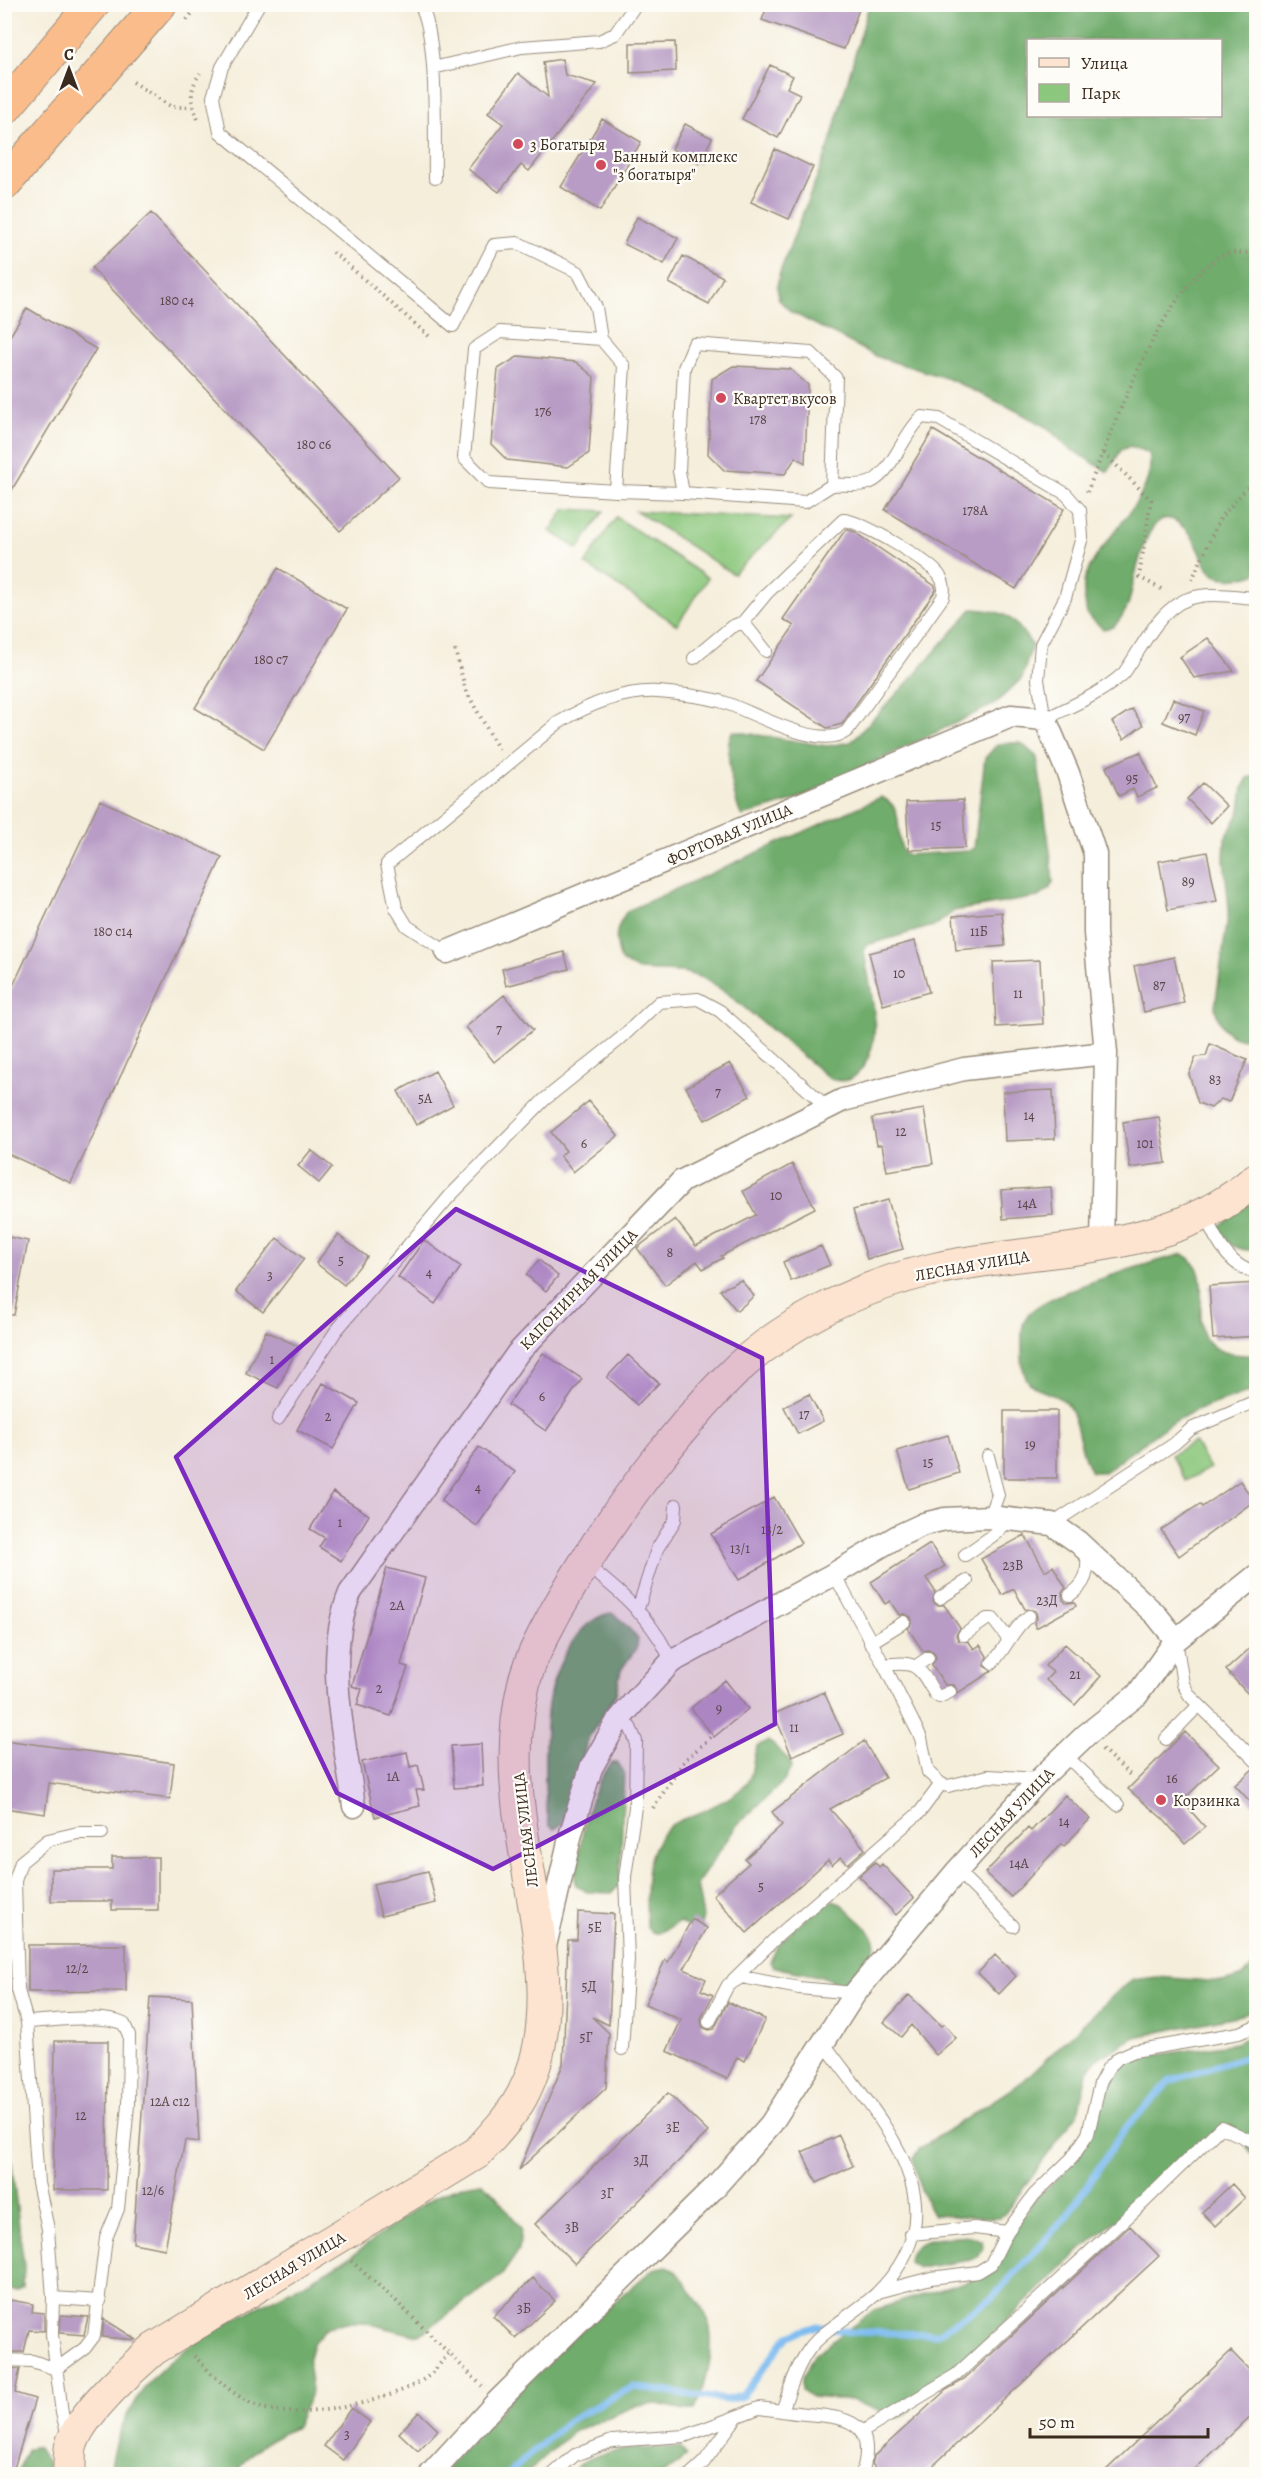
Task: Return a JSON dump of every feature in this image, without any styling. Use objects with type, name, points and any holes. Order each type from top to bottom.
[{"type":"highway","points":[[4,110],[93,4]]},
{"type":"highway","points":[[4,184],[125,69],[173,12]]},
{"type":"main road","name":"ЛЕСНАЯ УЛИЦА","points":[[70,2460],[84,2422],[121,2378],[154,2349],[477,2153],[502,2126],[523,2094],[540,2043],[543,1959],[516,1791],[517,1725],[524,1682],[540,1640],[583,1563],[660,1456],[728,1377],[784,1333],[848,1296],[937,1268],[1102,1244],[1175,1228],[1240,1194],[1257,1179]]},
{"type":"street","name":"ФОРТОВАЯ УЛИЦА","points":[[447,952],[1011,716],[1045,719]]},
{"type":"street","points":[[1045,719],[1068,773],[1095,854],[1095,933],[1106,1053],[1102,1244]]},
{"type":"street","name":"КАПОНИРНАЯ УЛИЦА","points":[[354,1806],[336,1641],[341,1614],[350,1593],[517,1354],[682,1181],[843,1100],[964,1070],[1106,1053]]},
{"type":"street","points":[[543,1959],[552,1906],[591,1768],[617,1722],[671,1662],[834,1574],[898,1536],[924,1524],[945,1519],[1000,1518],[1052,1524],[1087,1550],[1157,1616],[1176,1640]]},
{"type":"street","name":"ЛЕСНАЯ УЛИЦА","points":[[431,2475],[497,2402],[714,2188],[771,2124],[855,1993],[957,1870],[1040,1779],[1086,1735],[1137,1695],[1176,1640],[1257,1576]]},
{"type":"lane","points":[[259,4],[222,67],[213,97],[220,132],[453,326],[494,245],[519,243],[578,272],[596,307],[601,339],[624,366],[616,491]]},
{"type":"lane","points":[[420,4],[429,36],[433,68],[435,178]]},
{"type":"lane","points":[[433,68],[522,47],[599,40],[615,34],[636,4]]},
{"type":"lane","points":[[601,339],[500,332],[474,349],[464,458],[489,483],[805,502],[832,485],[867,484],[883,474],[910,426],[922,417],[939,419],[1066,494],[1080,510],[1082,537],[1065,598],[1041,644],[1038,680],[1045,719],[1104,690],[1116,680],[1124,673],[1168,610],[1183,601],[1201,596],[1257,598]]},
{"type":"lane","points":[[683,493],[679,471],[684,368],[694,344],[811,353],[836,378],[832,485]]},
{"type":"lane","points":[[447,952],[407,926],[396,909],[387,864],[558,723],[582,709],[615,697],[657,692],[724,702],[814,736],[840,736],[847,731],[943,597],[945,588],[938,573],[876,532],[852,520],[843,520],[767,593],[743,622],[731,627],[694,658]]},
{"type":"lane","points":[[743,622],[766,651]]},
{"type":"lane","points":[[278,1419],[336,1331],[449,1197],[544,1100],[620,1039],[659,1002],[698,999],[720,1011],[828,1108]]},
{"type":"lane","points":[[1205,1214],[1214,1236],[1232,1259],[1242,1268],[1257,1273]]},
{"type":"lane","points":[[1052,1524],[1174,1444],[1191,1429],[1257,1401]]},
{"type":"lane","points":[[965,1555],[987,1540],[1000,1518],[998,1495],[988,1456]]},
{"type":"lane","points":[[637,1612],[657,1549],[675,1520],[676,1505]]},
{"type":"lane","points":[[1070,1594],[1082,1587],[1086,1578],[1087,1550]]},
{"type":"lane","points":[[583,1563],[617,1590],[637,1612],[665,1647],[671,1662]]},
{"type":"lane","points":[[834,1574],[921,1738],[928,1772],[941,1784],[956,1786],[988,1776],[1040,1779]]},
{"type":"lane","points":[[940,1598],[967,1581]]},
{"type":"lane","points":[[992,1663],[1013,1632],[1029,1616]]},
{"type":"lane","points":[[964,1635],[987,1619],[993,1619],[1009,1640]]},
{"type":"lane","points":[[870,1643],[904,1622]]},
{"type":"lane","points":[[1176,1640],[1183,1684],[1199,1705],[1257,1761]]},
{"type":"lane","points":[[916,1666],[928,1658]]},
{"type":"lane","points":[[884,1665],[905,1662],[916,1666],[935,1694],[939,1697],[950,1692]]},
{"type":"lane","points":[[1166,1739],[1199,1705]]},
{"type":"lane","points":[[617,1722],[630,1727],[636,1741],[633,1826],[625,1877],[628,1960],[622,2049]]},
{"type":"lane","points":[[1065,1754],[1118,1805]]},
{"type":"lane","points":[[710,2022],[728,1985],[788,1927],[920,1812],[941,1784]]},
{"type":"lane","points":[[70,2460],[52,2335],[53,2298],[48,2229],[38,2183],[27,2022],[18,1990],[15,1881],[21,1862],[48,1840],[78,1833],[102,1833]]},
{"type":"lane","points":[[957,1870],[1013,1926]]},
{"type":"lane","points":[[734,1980],[742,1977],[758,1978],[799,1988],[855,1993]]},
{"type":"lane","points":[[4,2360],[32,2361],[56,2369],[69,2362],[92,2340],[106,2238],[118,2209],[128,2105],[129,2035],[124,2024],[116,2020],[27,2022]]},
{"type":"lane","points":[[878,2292],[931,2278],[978,2272],[991,2264],[1007,2232],[1034,2195],[1072,2158],[1088,2134],[1100,2083],[1118,2058],[1134,2051],[1239,2033],[1257,2026]]},
{"type":"lane","points":[[782,2411],[796,2370],[811,2346],[878,2292],[904,2257],[918,2211],[914,2187],[905,2160],[824,2042]]},
{"type":"lane","points":[[862,2432],[956,2375],[1144,2202],[1221,2127],[1257,2143]]},
{"type":"lane","points":[[911,2234],[974,2228],[1007,2232]]},
{"type":"lane","points":[[53,2298],[99,2301]]},
{"type":"lane","points":[[553,2475],[575,2455],[612,2441],[685,2436],[759,2408],[836,2415],[849,2420],[862,2432],[867,2443],[862,2475]]},
{"type":"lane","points":[[691,2475],[704,2462],[736,2417]]},
{"type":"path","points":[[173,12],[199,4]]},
{"type":"path","points":[[125,69],[172,107],[192,107]]},
{"type":"path","points":[[1080,510],[1145,353],[1190,280],[1222,255],[1257,254]]},
{"type":"path","points":[[1104,453],[1151,500],[1138,577],[1183,601],[1220,518],[1257,477]]},
{"type":"path","points":[[455,650],[466,691],[478,716],[498,749],[514,760]]},
{"type":"path","points":[[1086,1735],[1130,1775]]},
{"type":"path","points":[[633,1826],[657,1804],[690,1754],[711,1737]]},
{"type":"path","points":[[362,2270],[497,2402]]},
{"type":"path","points":[[176,2337],[216,2378],[244,2400],[265,2409],[321,2412],[378,2400],[428,2377],[449,2353]]},
{"type":"highlighted area","points":[[456,1209],[762,1358],[775,1724],[493,1869],[337,1793],[176,1457]]},
{"type":"green space","points":[[869,5],[1256,5],[1256,574],[1235,578],[1221,577],[1212,572],[1189,532],[1177,522],[1166,519],[1157,523],[1149,534],[1124,614],[1113,627],[1103,629],[1087,615],[1085,578],[1092,563],[1137,501],[1150,469],[1149,453],[1130,446],[1121,450],[1108,472],[1067,447],[1048,428],[1011,408],[949,379],[878,357],[791,312],[779,300],[777,286],[780,272],[829,146]]},
{"type":"green space","points":[[565,509],[604,511],[578,549],[550,531]]},
{"type":"green space","points":[[636,511],[791,519],[733,574]]},
{"type":"green space","points":[[616,517],[708,578],[677,625],[585,564]]},
{"type":"green space","points":[[972,609],[994,611],[1008,617],[1014,621],[1032,645],[1022,678],[995,704],[796,800],[743,816],[740,813],[732,783],[729,758],[730,737],[733,731],[827,746],[851,742],[911,679]]},
{"type":"green space","points":[[1004,743],[1021,743],[1037,757],[1051,859],[1053,882],[1050,889],[1038,897],[954,911],[936,925],[867,945],[864,950],[872,997],[874,1030],[867,1060],[852,1078],[837,1081],[829,1078],[727,993],[703,978],[683,972],[637,970],[621,961],[616,935],[627,911],[881,797],[889,802],[897,815],[901,847],[905,855],[969,851],[974,848],[985,758],[996,746]]},
{"type":"green space","points":[[1256,776],[1256,1037],[1248,1039],[1229,1033],[1220,1022],[1215,1007],[1229,908],[1224,859],[1225,839],[1240,811],[1243,787],[1248,778]]},
{"type":"green space","points":[[1256,1199],[1256,1250],[1238,1248],[1227,1242],[1219,1226]]},
{"type":"green space","points":[[1183,1254],[1196,1265],[1201,1280],[1202,1331],[1210,1344],[1227,1353],[1256,1355],[1256,1390],[1196,1410],[1168,1425],[1104,1472],[1091,1472],[1069,1407],[1060,1399],[1033,1386],[1026,1378],[1022,1341],[1025,1319],[1038,1306],[1054,1297],[1125,1271]]},
{"type":"green space","points":[[1194,1442],[1210,1468],[1186,1481],[1171,1455]]},
{"type":"green space","points":[[611,1613],[616,1615],[638,1638],[637,1647],[621,1670],[616,1694],[589,1737],[562,1824],[554,1829],[550,1826],[547,1814],[545,1779],[547,1718],[551,1689],[559,1666],[572,1642],[589,1623]]},
{"type":"green space","points":[[769,1741],[789,1760],[791,1768],[784,1781],[737,1825],[697,1884],[703,1917],[701,1926],[695,1930],[679,1922],[659,1933],[652,1933],[647,1928],[647,1874],[649,1861],[660,1837],[675,1822],[717,1804],[741,1789],[751,1775],[758,1745]]},
{"type":"green space","points":[[611,1763],[618,1763],[624,1772],[620,1877],[618,1886],[611,1893],[587,1892],[575,1884],[580,1847],[590,1802]]},
{"type":"green space","points":[[833,1900],[845,1907],[866,1927],[875,1944],[870,1959],[848,1986],[843,1987],[824,1977],[773,1967],[770,1962],[781,1942],[805,1920]]},
{"type":"green space","points":[[1256,1962],[1256,2007],[1242,2015],[1135,2037],[1097,2059],[1087,2073],[1078,2113],[999,2218],[933,2215],[919,2185],[913,2159],[919,2149],[1022,2082],[1117,1992],[1133,1980],[1157,1977],[1223,1982],[1244,1976]]},
{"type":"green space","points":[[1256,2033],[1256,2159],[1231,2126],[1084,2247],[962,2363],[926,2390],[908,2413],[899,2418],[850,2400],[811,2397],[802,2390],[802,2379],[814,2355],[874,2310],[984,2276],[1032,2203],[1070,2166],[1079,2153],[1085,2140],[1095,2102],[1106,2079],[1114,2069],[1126,2060],[1236,2043]]},
{"type":"green space","points":[[5,2109],[24,2267],[23,2287],[17,2291],[5,2290]]},
{"type":"green space","points":[[481,2182],[494,2193],[521,2228],[519,2250],[502,2275],[422,2333],[414,2335],[363,2322],[345,2322],[326,2328],[313,2343],[308,2361],[312,2391],[296,2427],[254,2451],[236,2474],[110,2474],[121,2429],[140,2393],[167,2364],[200,2339],[348,2258],[427,2202],[462,2186]]},
{"type":"green space","points":[[971,2236],[982,2241],[983,2247],[978,2257],[971,2260],[918,2268],[908,2262],[910,2253],[923,2242]]},
{"type":"green space","points":[[667,2266],[675,2270],[683,2280],[706,2315],[709,2326],[711,2350],[707,2376],[694,2410],[657,2404],[636,2406],[572,2432],[526,2474],[441,2474],[545,2362],[653,2269]]},
{"type":"green space","points":[[37,2447],[47,2461],[49,2474],[17,2474],[27,2449]]},
{"type":"green space","points":[[680,2447],[686,2455],[679,2463],[662,2474],[570,2474],[580,2464],[606,2453],[620,2450]]},
{"type":"building","points":[[768,4],[861,4],[844,49],[762,20]]},
{"type":"building","points":[[675,42],[676,71],[630,73],[630,43]]},
{"type":"building","name":"3 Богатыря","points":[[562,59],[565,75],[597,84],[529,171],[521,165],[499,192],[468,169],[503,124],[488,113],[518,73],[548,97],[543,62]]},
{"type":"building","points":[[770,65],[793,76],[787,88],[800,94],[778,138],[742,119]]},
{"type":"building","name":"Банный комплекс \"3 богатыря\"","points":[[602,119],[641,142],[600,211],[561,187]]},
{"type":"building","points":[[685,124],[712,138],[699,164],[672,149]]},
{"type":"building","points":[[775,149],[813,167],[789,219],[751,202]]},
{"type":"building","points":[[151,213],[399,477],[340,531],[92,268]]},
{"type":"building","points":[[637,217],[678,238],[664,264],[624,244]]},
{"type":"building","points":[[683,256],[723,277],[709,304],[669,283]]},
{"type":"building","points":[[27,308],[96,349],[4,503],[4,346]]},
{"type":"building","points":[[519,356],[576,362],[594,377],[589,453],[568,467],[507,460],[491,444],[498,369]]},
{"type":"building","points":[[733,366],[790,369],[808,385],[805,463],[796,457],[785,474],[724,470],[708,454],[712,379]]},
{"type":"building","points":[[933,430],[1064,509],[1016,589],[885,510]]},
{"type":"building","points":[[846,529],[855,532],[935,586],[936,590],[842,724],[827,728],[756,681],[794,626],[783,619]]},
{"type":"building","points":[[278,568],[347,609],[264,749],[195,708]]},
{"type":"building","points":[[1208,638],[1234,671],[1194,678],[1180,657]]},
{"type":"building","points":[[1173,699],[1204,711],[1195,735],[1163,722]]},
{"type":"building","points":[[1132,709],[1143,725],[1124,739],[1112,722]]},
{"type":"building","points":[[1140,752],[1157,788],[1137,797],[1133,789],[1119,796],[1106,767]]},
{"type":"building","points":[[1203,783],[1227,806],[1211,823],[1187,799]]},
{"type":"building","points":[[100,800],[222,857],[71,1183],[4,1152],[4,1005]]},
{"type":"building","points":[[963,800],[965,848],[909,850],[906,802]]},
{"type":"building","points":[[1207,852],[1217,901],[1168,910],[1159,861]]},
{"type":"building","points":[[1002,912],[1005,946],[956,950],[953,916]]},
{"type":"building","points":[[915,941],[929,992],[883,1005],[869,953]]},
{"type":"building","points":[[564,952],[569,969],[506,986],[502,969]]},
{"type":"building","points":[[1174,957],[1184,1003],[1144,1012],[1134,966]]},
{"type":"building","points":[[1040,960],[1043,1024],[996,1027],[993,962]]},
{"type":"building","points":[[504,995],[533,1030],[494,1062],[466,1027]]},
{"type":"building","points":[[1210,1044],[1247,1060],[1229,1102],[1221,1099],[1211,1108],[1198,1103],[1189,1074],[1196,1057],[1206,1056]]},
{"type":"building","points":[[730,1063],[750,1096],[705,1120],[686,1087]]},
{"type":"building","points":[[435,1071],[453,1105],[416,1125],[398,1091]]},
{"type":"building","points":[[1053,1090],[1055,1139],[1005,1141],[1003,1092]]},
{"type":"building","points":[[589,1101],[618,1136],[573,1172],[560,1156],[566,1151],[551,1132]]},
{"type":"building","points":[[924,1109],[933,1164],[887,1171],[882,1145],[877,1145],[872,1118]]},
{"type":"building","points":[[1159,1117],[1166,1163],[1130,1168],[1123,1122]]},
{"type":"building","points":[[311,1150],[332,1167],[319,1183],[298,1166]]},
{"type":"building","points":[[792,1164],[815,1208],[721,1256],[723,1258],[703,1269],[697,1261],[665,1285],[637,1248],[675,1219],[696,1246],[756,1215],[743,1191]]},
{"type":"building","points":[[1051,1187],[1053,1215],[1003,1219],[1001,1190]]},
{"type":"building","points":[[888,1200],[903,1249],[867,1259],[853,1210]]},
{"type":"building","points":[[338,1235],[367,1257],[344,1285],[316,1263]]},
{"type":"building","points":[[4,1236],[28,1241],[14,1315],[4,1315]]},
{"type":"building","points":[[277,1238],[304,1259],[263,1312],[236,1291]]},
{"type":"building","points":[[424,1240],[461,1267],[435,1304],[398,1277]]},
{"type":"building","points":[[821,1246],[830,1265],[791,1281],[783,1262]]},
{"type":"building","points":[[539,1260],[558,1276],[546,1291],[526,1275]]},
{"type":"building","points":[[741,1280],[754,1296],[737,1311],[720,1290]]},
{"type":"building","points":[[1257,1283],[1257,1336],[1213,1339],[1209,1286]]},
{"type":"building","points":[[266,1331],[298,1346],[278,1388],[246,1373]]},
{"type":"building","points":[[543,1353],[582,1379],[546,1431],[508,1405]]},
{"type":"building","points":[[628,1355],[659,1383],[637,1405],[607,1377]]},
{"type":"building","points":[[323,1383],[359,1403],[333,1449],[297,1430]]},
{"type":"building","points":[[809,1394],[823,1421],[798,1434],[784,1407]]},
{"type":"building","points":[[1004,1411],[1057,1411],[1057,1478],[1004,1478]]},
{"type":"building","points":[[948,1435],[959,1473],[909,1489],[897,1451]]},
{"type":"building","points":[[479,1447],[515,1472],[477,1526],[441,1501]]},
{"type":"building","points":[[1240,1481],[1254,1501],[1179,1556],[1161,1530],[1200,1504],[1202,1507]]},
{"type":"building","points":[[333,1492],[369,1515],[341,1561],[319,1547],[325,1538],[310,1529]]},
{"type":"building","points":[[774,1497],[801,1543],[739,1580],[711,1534]]},
{"type":"building","points":[[1025,1535],[1045,1571],[1053,1566],[1066,1588],[1062,1592],[1063,1600],[1067,1603],[1074,1602],[1076,1606],[1036,1628],[1034,1623],[1037,1618],[1036,1611],[1025,1609],[1014,1589],[1002,1595],[981,1559]]},
{"type":"building","points":[[930,1544],[945,1566],[926,1578],[935,1591],[933,1602],[937,1605],[944,1605],[960,1628],[956,1635],[958,1640],[969,1642],[974,1649],[980,1645],[987,1656],[984,1666],[992,1671],[958,1693],[954,1685],[945,1685],[932,1665],[936,1658],[934,1653],[928,1650],[923,1651],[908,1629],[912,1622],[911,1617],[904,1614],[899,1615],[890,1601],[885,1604],[871,1582]]},
{"type":"building","points":[[387,1568],[425,1578],[401,1665],[408,1667],[391,1716],[357,1705],[362,1689],[352,1686]]},
{"type":"building","points":[[1257,1642],[1257,1684],[1247,1693],[1226,1670]]},
{"type":"building","points":[[1065,1644],[1101,1676],[1075,1705],[1046,1680],[1053,1672],[1045,1666]]},
{"type":"building","points":[[725,1680],[748,1709],[714,1737],[691,1708]]},
{"type":"building","points":[[824,1692],[843,1734],[792,1756],[774,1714]]},
{"type":"building","points":[[1185,1732],[1219,1765],[1182,1801],[1205,1827],[1185,1844],[1163,1819],[1128,1789]]},
{"type":"building","points":[[4,1740],[174,1763],[170,1799],[49,1783],[45,1814],[4,1808]]},
{"type":"building","points":[[864,1741],[885,1778],[830,1809],[865,1849],[848,1864],[841,1857],[832,1865],[828,1860],[747,1933],[713,1895],[749,1863],[745,1859],[782,1825],[772,1812]]},
{"type":"building","points":[[481,1744],[483,1786],[454,1788],[451,1746]]},
{"type":"building","points":[[407,1752],[410,1767],[418,1765],[424,1790],[416,1790],[420,1806],[375,1817],[362,1762]]},
{"type":"building","points":[[1253,1769],[1257,1769],[1257,1809],[1235,1785]]},
{"type":"building","points":[[1065,1795],[1090,1819],[1064,1846],[1061,1844],[1011,1897],[985,1873],[1028,1828],[1031,1831]]},
{"type":"building","points":[[112,1857],[158,1857],[158,1910],[112,1910],[112,1901],[51,1901],[51,1869],[112,1869]]},
{"type":"building","points":[[875,1862],[879,1867],[882,1864],[914,1898],[896,1915],[859,1876]]},
{"type":"building","points":[[428,1871],[436,1903],[381,1916],[373,1884]]},
{"type":"building","points":[[578,1912],[614,1914],[609,2025],[592,2017],[609,2033],[606,2088],[519,2170],[563,2064],[568,1940],[577,1940]]},
{"type":"building","points":[[692,1919],[707,1928],[684,1969],[706,1979],[701,1990],[713,1995],[701,2019],[702,2027],[709,2030],[714,2029],[728,2002],[765,2019],[745,2061],[737,2057],[727,2079],[667,2051],[681,2020],[645,2004],[665,1960],[668,1962]]},
{"type":"building","points":[[28,1945],[126,1945],[126,1991],[28,1992]]},
{"type":"building","points":[[995,1955],[1016,1976],[999,1994],[978,1973]]},
{"type":"building","points":[[909,1995],[941,2026],[944,2024],[956,2038],[936,2055],[911,2025],[901,2037],[884,2022]]},
{"type":"building","points":[[150,1997],[192,1999],[199,2142],[185,2140],[165,2249],[133,2243]]},
{"type":"building","points":[[55,2041],[108,2041],[107,2190],[53,2190]]},
{"type":"building","points":[[668,2093],[708,2132],[575,2264],[535,2224]]},
{"type":"building","points":[[839,2135],[853,2166],[817,2183],[802,2152]]},
{"type":"building","points":[[1232,2184],[1245,2198],[1215,2226],[1202,2212]]},
{"type":"building","points":[[1130,2226],[1159,2256],[923,2475],[882,2475],[872,2464],[874,2456],[946,2390],[962,2381]]},
{"type":"building","points":[[533,2278],[555,2301],[515,2338],[493,2316]]},
{"type":"building","points":[[4,2299],[33,2304],[32,2312],[44,2313],[44,2331],[29,2330],[24,2352],[4,2352]]},
{"type":"building","points":[[61,2315],[88,2317],[84,2335],[60,2333]]},
{"type":"building","points":[[104,2319],[137,2340],[102,2337]]},
{"type":"building","points":[[1231,2351],[1257,2378],[1257,2410],[1189,2475],[1101,2475]]},
{"type":"building","points":[[4,2368],[20,2369],[15,2393],[35,2399],[12,2475],[4,2475]]},
{"type":"building","points":[[351,2408],[370,2422],[343,2460],[324,2446]]},
{"type":"building","points":[[419,2412],[438,2430],[418,2451],[399,2433]]},
{"type":"waterway","points":[[508,2474],[569,2420],[633,2387],[727,2400],[742,2396],[788,2336],[817,2326],[851,2332],[937,2334],[992,2298],[1068,2215],[1123,2131],[1170,2081],[1256,2053]]},
{"type":"place","name":"3 Богатыря","points":[[518,144]]},
{"type":"place","name":"Банный комплекс \"3 богатыря\"","points":[[601,165]]},
{"type":"place","name":"Квартет вкусов","points":[[721,398]]},
{"type":"place","name":"Корзинка","points":[[1161,1800]]}]
